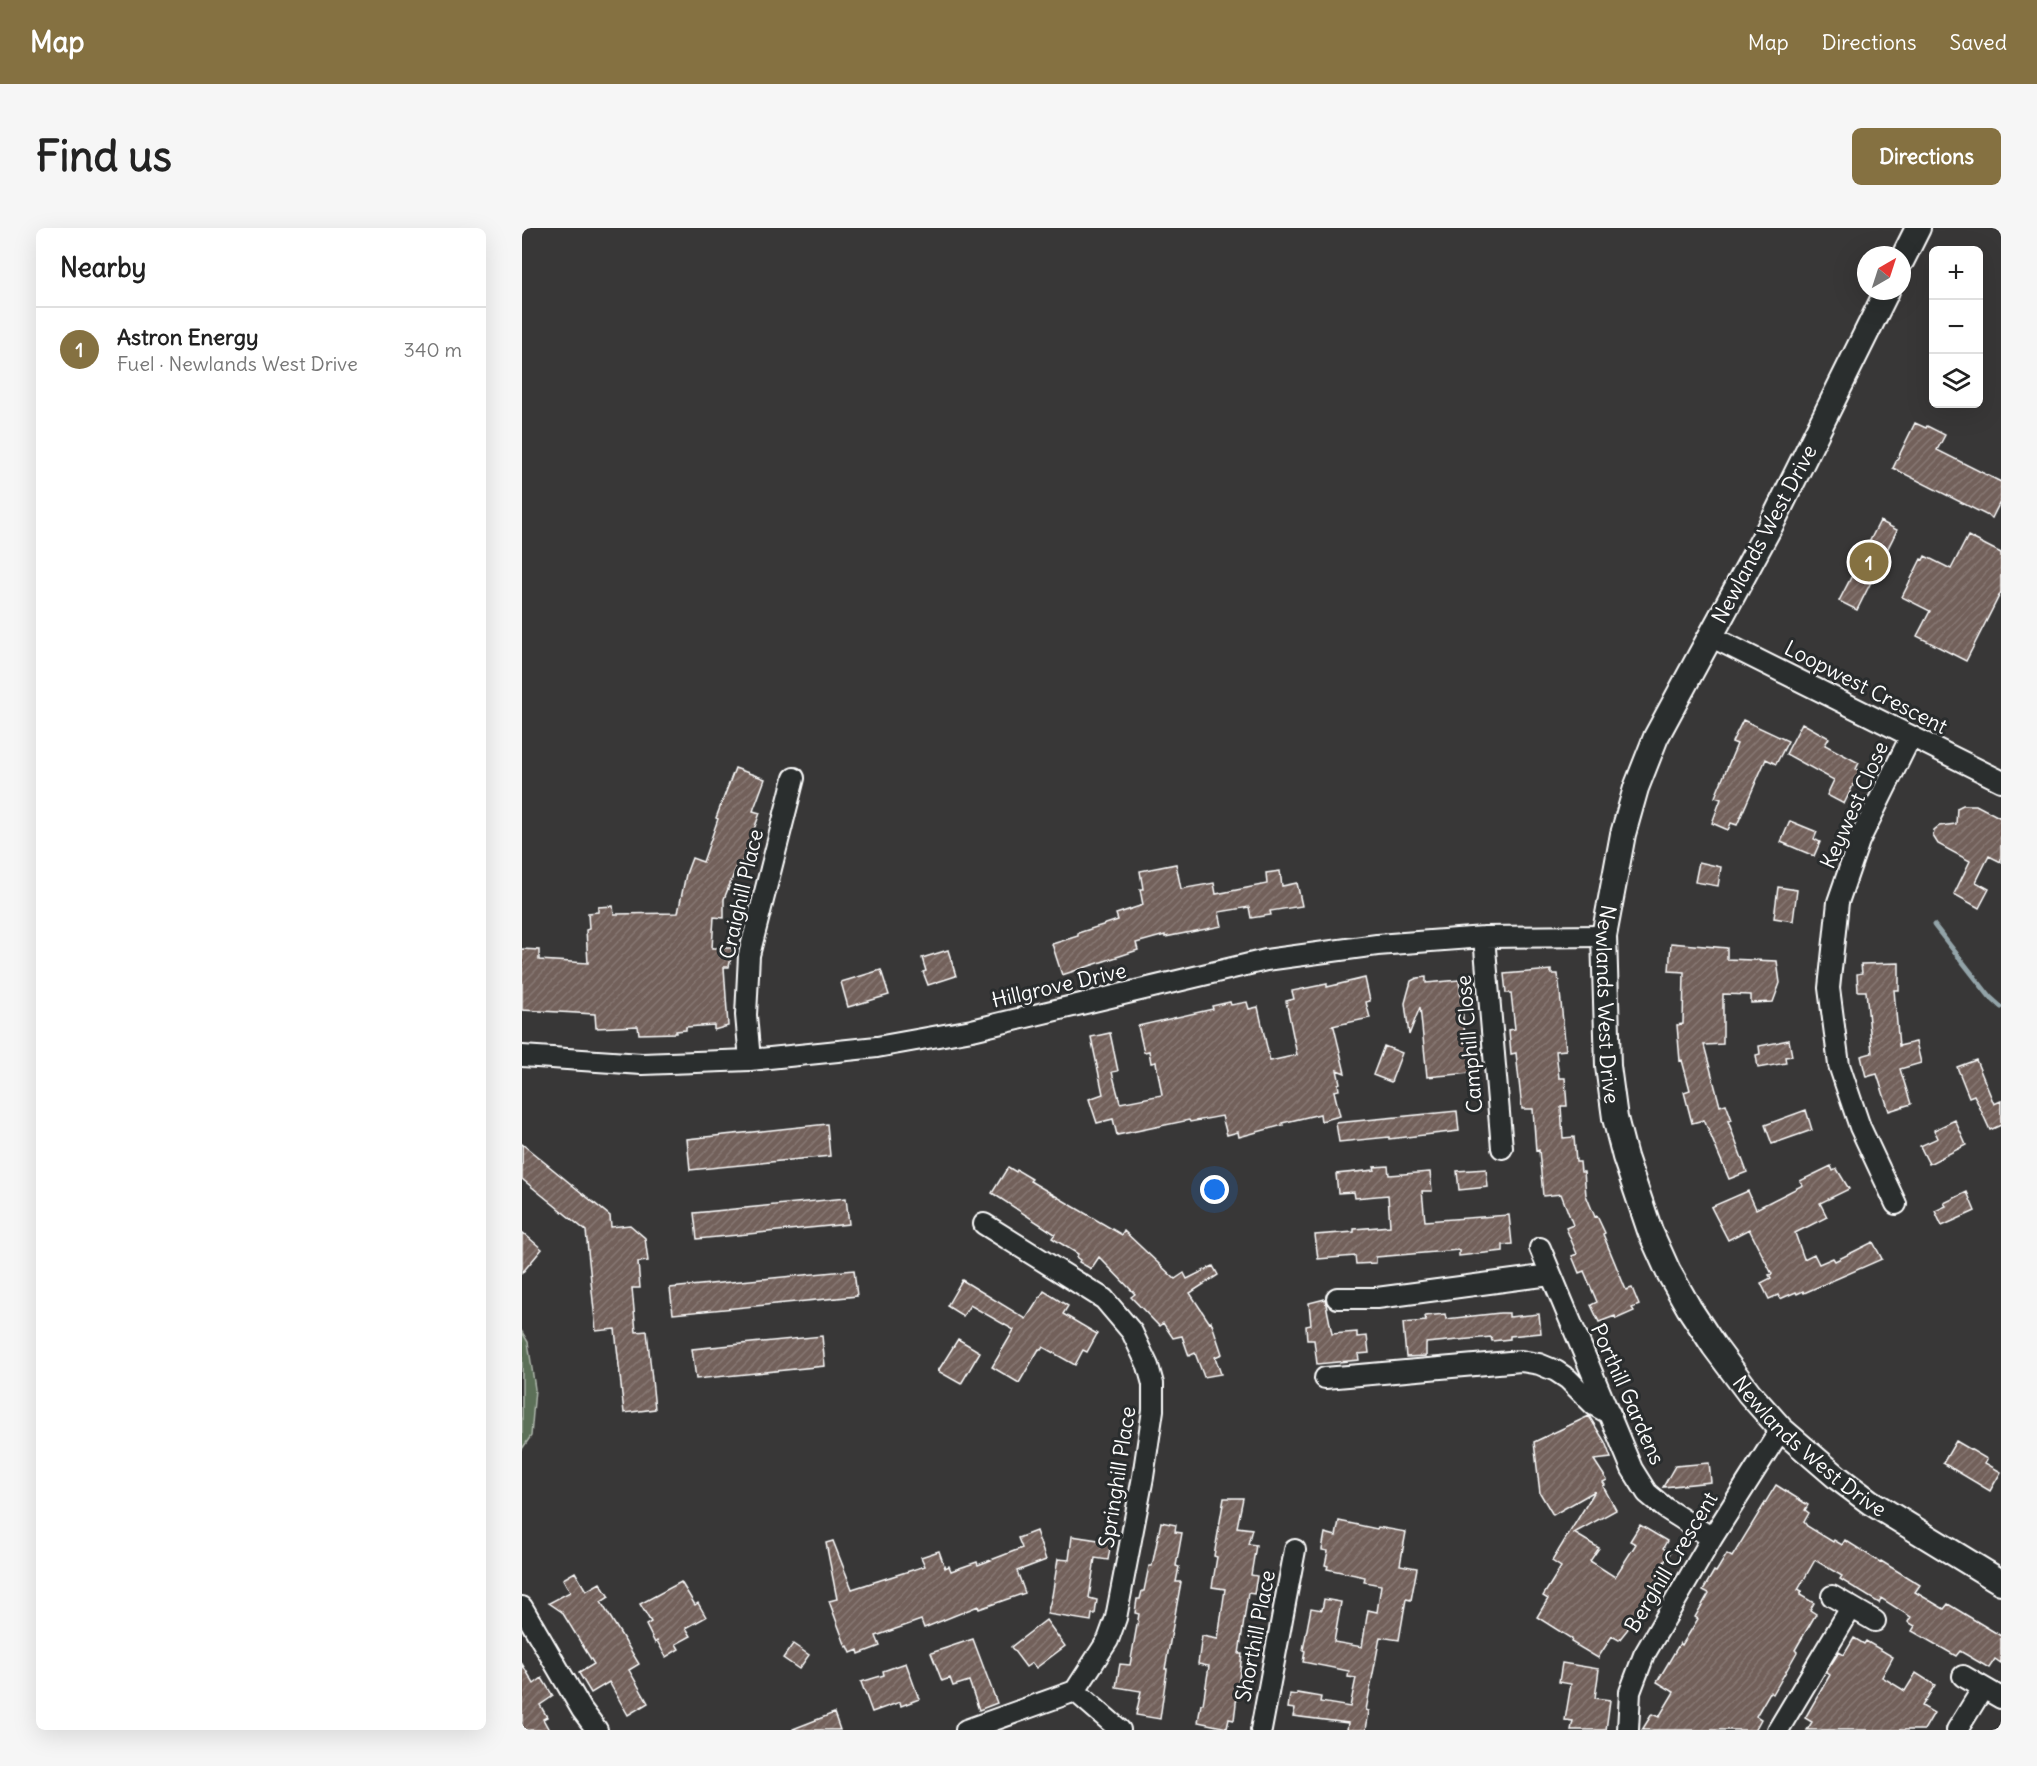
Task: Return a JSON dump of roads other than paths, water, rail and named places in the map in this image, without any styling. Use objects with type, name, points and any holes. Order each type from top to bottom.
[{"type":"street","points":[[1909,246],[1918,228]]},
{"type":"street","name":"Newlands West Drive","points":[[1883,300],[1774,519],[1656,737],[1636,788],[1623,834],[1604,936],[1608,1066],[1615,1118],[1634,1188],[1654,1241],[1689,1308],[1749,1393],[1781,1429],[1831,1473],[1870,1502],[2001,1582]]},
{"type":"street","name":"Loopwest Crescent","points":[[1710,636],[2001,781]]},
{"type":"street","name":"Keywest Close","points":[[1896,1204],[1860,1127],[1839,1065],[1829,988],[1838,902],[1859,841],[1911,736]]},
{"type":"street","name":"Craighill Place","points":[[750,1060],[746,1015],[749,955],[794,777]]},
{"type":"street","name":"Hillgrove Drive","points":[[522,1056],[642,1064],[750,1060],[877,1047],[972,1030],[1266,960],[1377,945],[1484,937],[1604,936]]},
{"type":"street","name":"Camphill Close","points":[[1484,937],[1503,1148]]},
{"type":"street","name":"Springhill Place","points":[[984,1224],[1104,1299],[1132,1332],[1148,1366],[1153,1384],[1154,1410],[1116,1618],[1108,1640],[1075,1691]]},
{"type":"street","name":"Porthill Gardens","points":[[1540,1248],[1632,1469],[1647,1493],[1665,1508],[1712,1538]]},
{"type":"street","points":[[1337,1298],[1377,1298],[1550,1275]]},
{"type":"street","points":[[1325,1378],[1521,1361],[1539,1364],[1568,1378],[1594,1406],[1611,1414]]},
{"type":"street","name":"Berghill Crescent","points":[[1628,1730],[1630,1692],[1637,1670],[1661,1623],[1781,1429]]},
{"type":"street","name":"Shorthill Place","points":[[1261,1730],[1295,1550]]},
{"type":"street","points":[[1832,1596],[1875,1621]]},
{"type":"street","points":[[522,1607],[582,1710],[597,1730]]},
{"type":"street","points":[[1778,1730],[1851,1608]]},
{"type":"street","points":[[1963,1676],[2001,1698]]},
{"type":"street","points":[[1957,1730],[1983,1688]]},
{"type":"street","points":[[966,1730],[1075,1691],[1120,1730]]},
{"type":"waterway","points":[[1934,925],[1990,997],[2001,1007]]},
{"type":"place","name":"Astron Energy","points":[[1869,562]]}]
